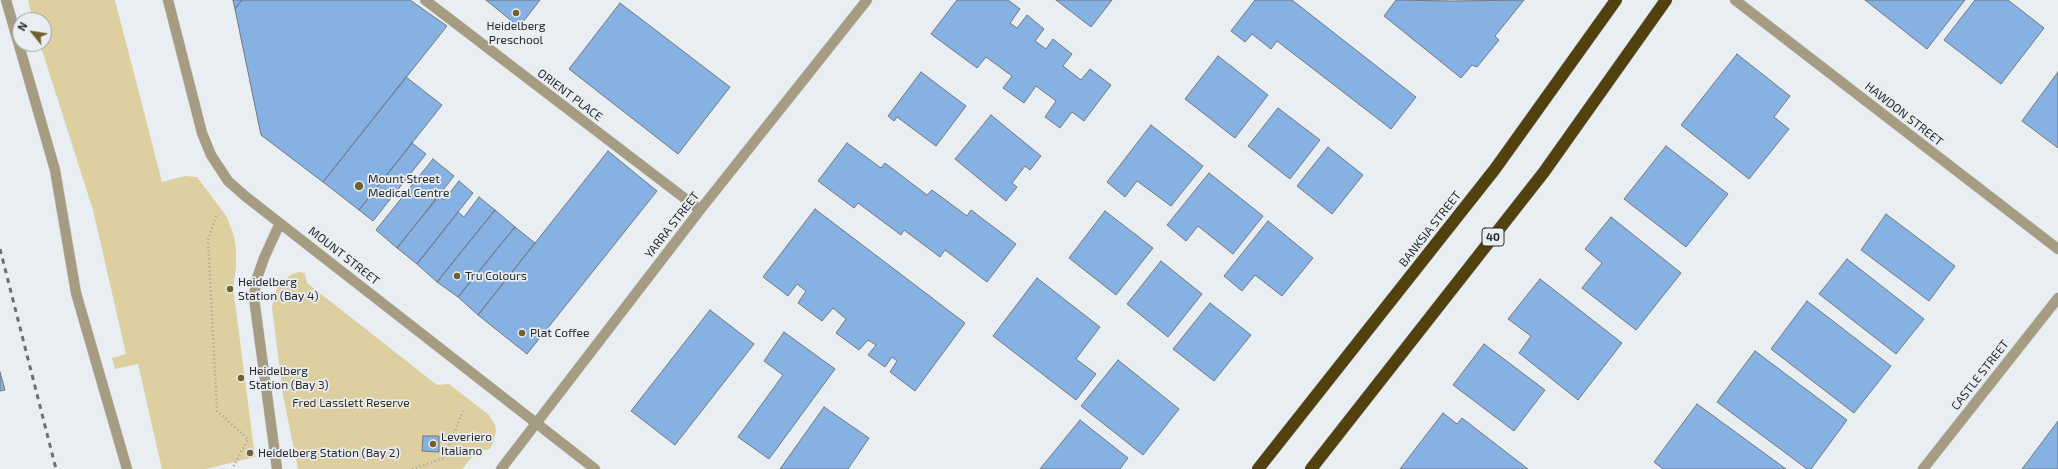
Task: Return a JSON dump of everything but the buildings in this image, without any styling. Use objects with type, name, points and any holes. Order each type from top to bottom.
[{"type":"highway","name":"BANKSIA STREET","points":[[1258,469],[1495,169],[1616,0]]},
{"type":"highway","name":"40","points":[[1311,469],[1544,172],[1666,0]]},
{"type":"street","points":[[6,0],[55,170],[76,293],[127,469]]},
{"type":"street","name":"MOUNT STREET","points":[[168,0],[202,133],[211,155],[223,174],[236,189],[595,469]]},
{"type":"street","name":"ORIENT PLACE","points":[[425,0],[700,210]]},
{"type":"street","name":"YARRA STREET","points":[[501,469],[700,210],[867,0]]},
{"type":"street","name":"HAWDON STREET","points":[[1735,0],[2058,249]]},
{"type":"street","points":[[277,469],[254,298],[256,281],[264,258],[280,223]]},
{"type":"street","name":"CASTLE STREET","points":[[1923,469],[2058,298]]},
{"type":"path","points":[[216,216],[208,240],[216,411],[248,439],[232,469]]},
{"type":"path","points":[[412,469],[444,458],[463,411]]},
{"type":"green space","points":[[28,0],[115,0],[162,182],[185,176],[197,177],[227,217],[234,236],[236,249],[236,268],[233,287],[255,457],[206,469],[162,469],[138,364],[115,369],[112,358],[126,354],[93,210],[43,52],[52,52],[52,12],[31,12]]},
{"type":"green space","name":"Fred Lasslett Reserve","points":[[299,272],[305,273],[307,283],[437,385],[449,384],[489,415],[495,425],[496,431],[490,449],[477,451],[462,469],[298,469],[283,395],[272,307],[276,290],[281,283],[292,274]]},
{"type":"railway","points":[[0,249],[56,469]]},
{"type":"place","name":"Heidelberg Preschool","points":[[516,13]]},
{"type":"place","name":"Mount Street Medical Centre","points":[[359,186]]},
{"type":"place","name":"Tru Colours","points":[[457,276]]},
{"type":"place","name":"Heidelberg Station (Bay 4)","points":[[230,289]]},
{"type":"place","name":"Plat Coffee","points":[[522,333]]},
{"type":"place","name":"Heidelberg Station (Bay 3)","points":[[241,378]]},
{"type":"place","name":"Leveriero Italiano","points":[[433,444]]},
{"type":"place","name":"Heidelberg Station (Bay 2)","points":[[250,453]]}]
